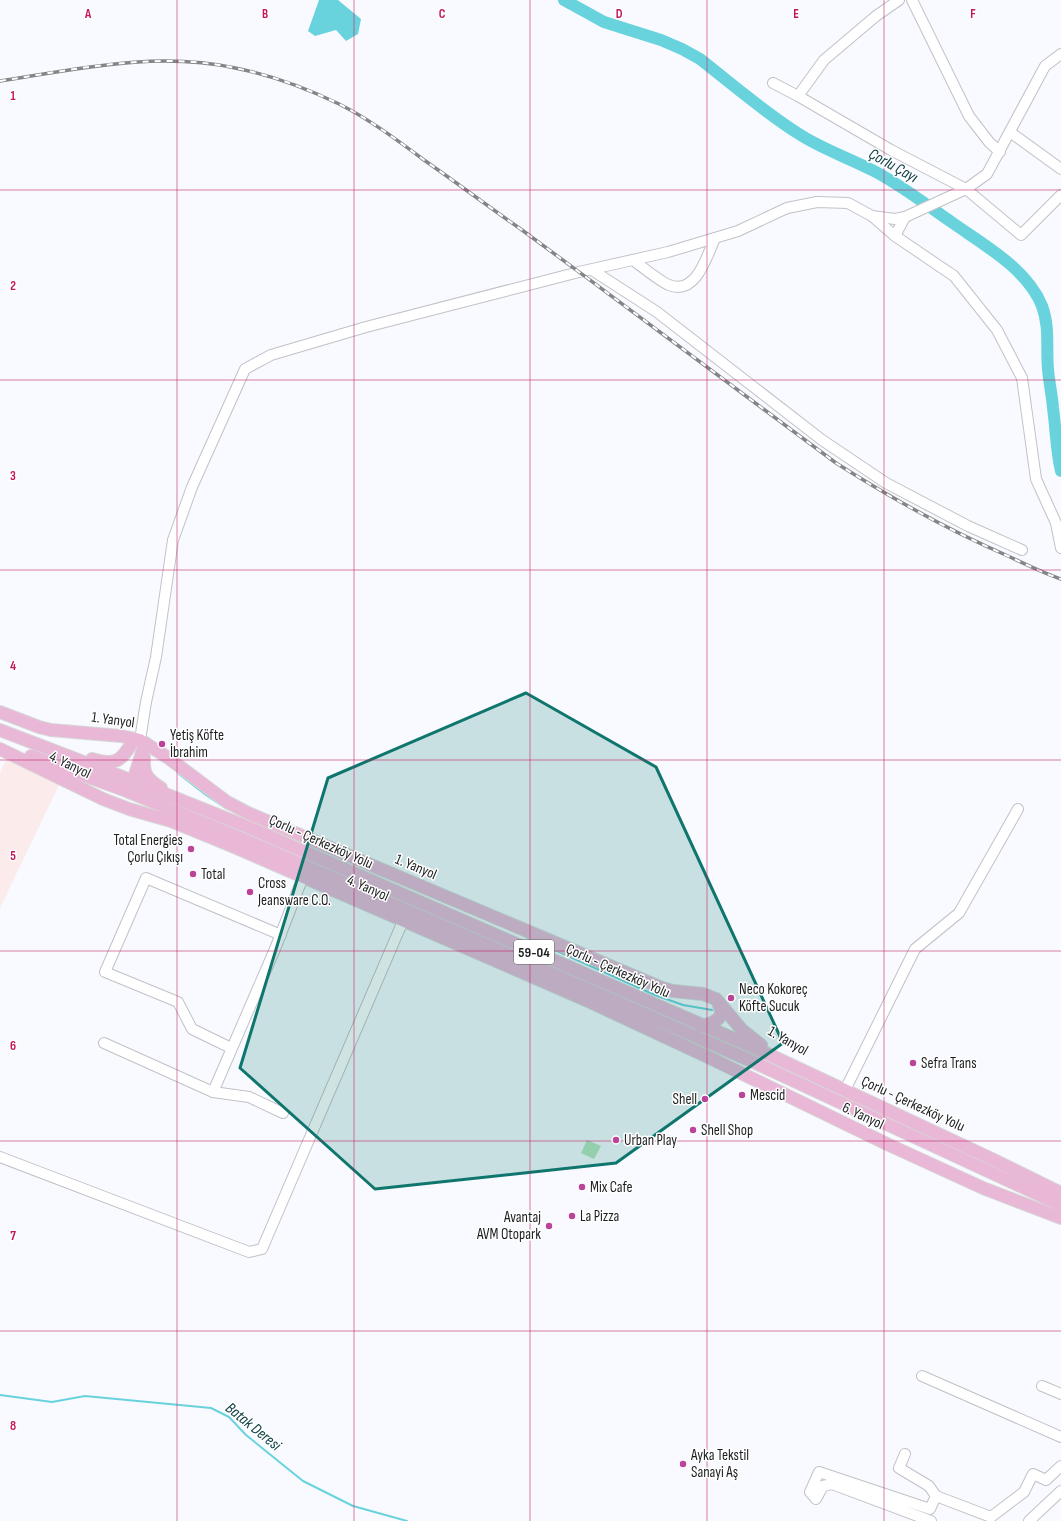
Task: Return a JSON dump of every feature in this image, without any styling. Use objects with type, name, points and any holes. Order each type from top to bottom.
[{"type":"main road","name":"1. Yanyol","points":[[0,712],[25,723],[51,730],[121,736],[140,741],[167,758],[226,802],[248,813],[662,988],[673,991],[703,994],[716,999],[742,1030],[750,1037],[793,1061],[811,1075]]},
{"type":"main road","name":"Çorlu - Çerkezköy Yolu","points":[[0,730],[128,783],[143,798],[243,839],[749,1060],[1061,1205]]},
{"type":"main road","points":[[62,755],[78,756],[100,762],[112,762],[122,757],[140,741]]},
{"type":"main road","points":[[104,799],[128,783],[140,741]]},
{"type":"main road","points":[[140,741],[143,766],[146,776],[174,798]]},
{"type":"main road","name":"Çorlu - Çerkezköy Yolu","points":[[0,744],[174,798],[255,830],[701,1026],[755,1048],[1061,1193]]},
{"type":"main road","name":"4. Yanyol","points":[[0,749],[104,799],[172,821],[586,1000],[656,1033]]},
{"type":"main road","points":[[143,798],[150,807],[160,815],[172,821]]},
{"type":"main road","points":[[601,995],[656,1033]]},
{"type":"main road","points":[[701,1026],[713,1023],[720,1017],[722,1013],[716,999]]},
{"type":"main road","name":"6. Yanyol","points":[[656,1033],[887,1144],[983,1188],[1061,1218]]},
{"type":"street","points":[[798,96],[824,60],[876,16],[899,0]]},
{"type":"street","points":[[912,0],[968,116],[989,142],[1000,152]]},
{"type":"street","points":[[872,216],[895,219],[905,217],[966,189],[987,174],[1000,152],[1044,66],[1061,54]]},
{"type":"street","points":[[773,83],[891,150],[966,189],[1021,235],[1061,195]]},
{"type":"street","points":[[1010,132],[1061,169]]},
{"type":"street","points":[[140,741],[144,708],[156,657],[173,540],[192,487],[246,369],[271,355],[366,327],[579,272],[668,252],[738,231],[787,208],[817,202],[848,203],[872,216],[895,236],[954,276],[998,330],[1022,378],[1036,479],[1056,523],[1061,548]]},
{"type":"street","points":[[895,236],[905,217]]},
{"type":"street","points":[[633,260],[668,286],[681,287],[695,279],[703,266],[715,238]]},
{"type":"street","points":[[592,270],[656,312],[822,440],[886,483],[968,526],[1022,550]]},
{"type":"street","points":[[845,1090],[915,949],[959,913],[1018,809]]},
{"type":"street","points":[[213,1092],[281,935],[303,877]]},
{"type":"street","points":[[231,1048],[192,1029],[178,1002],[105,972],[146,878],[281,935]]},
{"type":"street","points":[[0,1157],[249,1252],[262,1249],[403,921]]},
{"type":"street","points":[[104,1042],[213,1092],[249,1097],[283,1113]]},
{"type":"street","points":[[922,1376],[1061,1437]]},
{"type":"street","points":[[1042,1386],[1061,1394]]},
{"type":"street","points":[[905,1454],[899,1468],[929,1486],[936,1496],[991,1517],[1024,1492],[1033,1474],[1046,1480],[1061,1466]]},
{"type":"street","points":[[932,1521],[832,1484],[823,1486],[816,1499],[810,1492],[819,1472],[930,1509],[936,1496]]},
{"type":"street","points":[[1029,1521],[1061,1491]]},
{"type":"highlighted area","points":[[526,693],[656,767],[783,1043],[616,1163],[375,1189],[240,1068],[328,778]]},
{"type":"shaded area","points":[[6,760],[60,783],[0,908],[0,773]]},
{"type":"green space","points":[[587,1140],[601,1146],[594,1159],[581,1153]]},
{"type":"water","points":[[319,0],[338,0],[361,19],[358,34],[346,41],[336,30],[315,36],[308,31]]},
{"type":"waterway","name":"Çorlu Çayı","points":[[564,0],[604,22],[661,40],[700,59],[786,125],[817,144],[865,166],[894,182],[989,248],[1015,268],[1035,292],[1042,306],[1046,322],[1048,374],[1061,471]]},
{"type":"waterway","points":[[179,774],[227,809]]},
{"type":"waterway","points":[[526,937],[655,995],[683,1005],[712,1010]]},
{"type":"waterway","name":"Batak Deresi","points":[[0,1395],[52,1402],[85,1396],[211,1408],[229,1417],[246,1435],[303,1481],[353,1506],[407,1521]]},
{"type":"railway","points":[[0,81],[88,67],[146,61],[176,61],[205,63],[262,74],[301,87],[327,98],[361,116],[393,137],[522,230],[836,463],[878,489],[942,524],[986,546],[1061,579]]},
{"type":"place","name":"Yetiş Köfte İbrahim","points":[[162,744]]},
{"type":"place","name":"Total Energies Çorlu Çıkışı","points":[[191,849]]},
{"type":"place","name":"Total","points":[[193,874]]},
{"type":"place","name":"Cross Jeansware C.O.","points":[[250,892]]},
{"type":"place","name":"Neco Kokoreç Köfte Sucuk","points":[[731,998]]},
{"type":"place","name":"Sefra Trans","points":[[913,1063]]},
{"type":"place","name":"Mescid","points":[[742,1095]]},
{"type":"place","name":"Shell","points":[[705,1099]]},
{"type":"place","name":"Shell Shop","points":[[693,1130]]},
{"type":"place","name":"Urban Play","points":[[616,1140]]},
{"type":"place","name":"Mix Cafe","points":[[582,1187]]},
{"type":"place","name":"La Pizza","points":[[572,1216]]},
{"type":"place","name":"Avantaj AVM Otopark","points":[[549,1226]]},
{"type":"place","name":"Ayka Tekstil Sanayi Aş","points":[[683,1464]]}]
